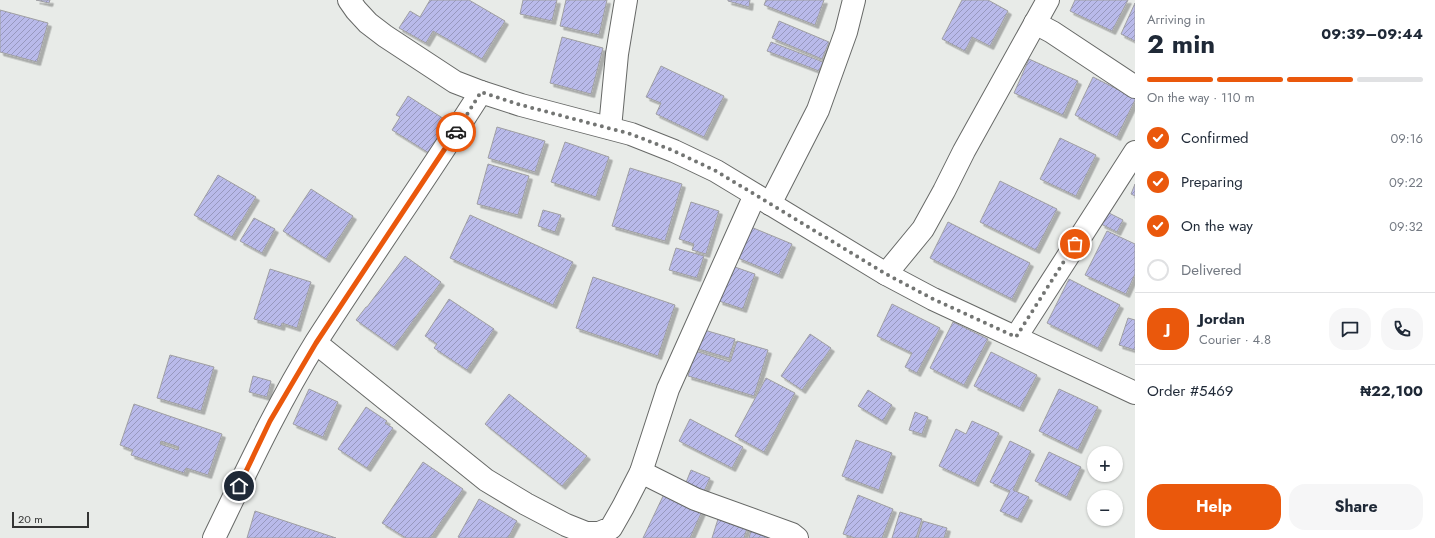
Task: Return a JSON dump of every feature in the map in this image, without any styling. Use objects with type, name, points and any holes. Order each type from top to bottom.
[{"type":"street","points":[[349,0],[368,23],[385,36],[455,82],[521,105],[631,134],[674,151],[716,171],[886,274],[933,299],[1135,393]]},
{"type":"street","points":[[610,128],[617,54],[626,0]]},
{"type":"street","points":[[316,343],[486,480],[526,504],[566,525],[586,533],[597,536],[611,528],[641,472],[668,389],[762,199],[818,110],[846,32],[854,0]]},
{"type":"street","points":[[886,274],[923,229],[967,145],[1048,0]]},
{"type":"street","points":[[1035,23],[1052,32],[1135,87]]},
{"type":"street","points":[[214,538],[270,421],[316,343],[434,166],[481,92]]},
{"type":"street","points":[[1016,337],[1135,152]]},
{"type":"street","points":[[641,472],[695,499],[792,534],[797,538]]},
{"type":"building","points":[[36,0],[50,0],[49,3]]},
{"type":"building","points":[[430,0],[469,0],[505,21],[482,59],[433,31],[426,43],[399,28],[410,11],[420,17]]},
{"type":"building","points":[[523,0],[557,0],[552,21],[520,14]]},
{"type":"building","points":[[566,0],[607,0],[599,35],[560,26]]},
{"type":"building","points":[[750,0],[749,7],[728,1]]},
{"type":"building","points":[[766,0],[824,0],[815,25],[764,5]]},
{"type":"building","points":[[962,0],[988,0],[1008,11],[990,46],[972,37],[965,51],[942,39]]},
{"type":"building","points":[[1075,0],[1128,0],[1112,31],[1070,11]]},
{"type":"building","points":[[1135,3],[1135,41],[1121,34]]},
{"type":"building","points":[[0,10],[48,23],[37,62],[0,52]]},
{"type":"building","points":[[779,21],[829,42],[822,59],[772,38]]},
{"type":"building","points":[[562,37],[603,48],[591,94],[550,83]]},
{"type":"building","points":[[771,42],[823,62],[819,71],[767,51]]},
{"type":"building","points":[[1029,59],[1078,81],[1063,115],[1014,93]]},
{"type":"building","points":[[661,66],[724,96],[704,137],[656,114],[661,103],[646,97]]},
{"type":"building","points":[[1093,77],[1135,98],[1117,137],[1075,115]]},
{"type":"building","points":[[408,96],[452,124],[432,155],[392,130],[400,117],[396,115]]},
{"type":"building","points":[[497,127],[545,141],[535,172],[488,158]]},
{"type":"building","points":[[1060,138],[1096,155],[1076,196],[1040,179]]},
{"type":"building","points":[[565,142],[609,157],[596,197],[551,182]]},
{"type":"building","points":[[488,164],[529,176],[518,215],[477,204]]},
{"type":"building","points":[[630,168],[682,184],[665,241],[612,226]]},
{"type":"building","points":[[218,175],[256,197],[232,237],[194,215]]},
{"type":"building","points":[[1000,181],[1057,209],[1036,250],[980,222]]},
{"type":"building","points":[[1135,184],[1135,196],[1131,194]]},
{"type":"building","points":[[311,189],[353,216],[326,259],[283,231]]},
{"type":"building","points":[[691,202],[719,211],[706,254],[692,250],[694,244],[679,239]]},
{"type":"building","points":[[543,210],[561,215],[555,232],[538,226]]},
{"type":"building","points":[[1107,212],[1123,220],[1117,232],[1101,224]]},
{"type":"building","points":[[470,215],[573,262],[553,305],[450,258]]},
{"type":"building","points":[[254,218],[275,229],[262,253],[240,241]]},
{"type":"building","points":[[948,222],[1030,263],[1012,299],[930,258]]},
{"type":"building","points":[[751,227],[792,244],[779,275],[738,258]]},
{"type":"building","points":[[1107,231],[1135,244],[1135,274],[1126,294],[1085,275]]},
{"type":"building","points":[[676,248],[704,256],[697,278],[669,270]]},
{"type":"building","points":[[405,256],[441,282],[394,347],[356,320]]},
{"type":"building","points":[[732,266],[755,274],[743,309],[719,301]]},
{"type":"building","points":[[270,269],[311,282],[297,328],[282,323],[281,327],[254,319]]},
{"type":"building","points":[[593,277],[675,305],[658,356],[576,328]]},
{"type":"building","points":[[1069,279],[1120,305],[1098,348],[1047,323]]},
{"type":"building","points":[[449,299],[494,329],[467,370],[434,348],[437,344],[425,336]]},
{"type":"building","points":[[892,304],[940,328],[917,373],[905,367],[912,353],[877,336]]},
{"type":"building","points":[[1128,318],[1135,320],[1135,350],[1119,345]]},
{"type":"building","points":[[953,322],[988,339],[964,385],[930,368]]},
{"type":"building","points":[[701,329],[735,339],[729,358],[695,348]]},
{"type":"building","points":[[810,334],[831,348],[802,390],[781,376]]},
{"type":"building","points":[[737,341],[768,350],[754,396],[688,376],[695,351],[730,362]]},
{"type":"building","points":[[991,352],[1037,375],[1020,408],[974,386]]},
{"type":"building","points":[[170,355],[214,367],[201,411],[157,398]]},
{"type":"building","points":[[253,376],[271,381],[267,397],[249,392]]},
{"type":"building","points":[[766,378],[795,393],[764,452],[735,436]]},
{"type":"building","points":[[309,389],[338,402],[323,437],[293,424]]},
{"type":"building","points":[[1059,389],[1098,407],[1078,450],[1039,431]]},
{"type":"building","points":[[868,390],[892,405],[883,421],[858,406]]},
{"type":"building","points":[[509,394],[587,456],[562,486],[485,424]]},
{"type":"building","points":[[134,404],[222,434],[208,475],[186,468],[184,473],[131,455],[133,450],[120,445]],"holes":[[[161,441],[179,447],[178,450],[160,444]]]},
{"type":"building","points":[[366,407],[387,421],[385,423],[393,428],[367,468],[338,449]]},
{"type":"building","points":[[915,412],[928,417],[922,434],[909,430]]},
{"type":"building","points":[[690,419],[743,447],[732,468],[679,441]]},
{"type":"building","points":[[972,421],[999,433],[975,483],[939,466],[956,429],[966,434]]},
{"type":"building","points":[[856,440],[892,453],[879,490],[842,476]]},
{"type":"building","points":[[1010,441],[1031,451],[1013,490],[1029,497],[1018,519],[1000,511],[1010,491],[990,482]]},
{"type":"building","points":[[1049,452],[1081,467],[1067,497],[1035,481]]},
{"type":"building","points":[[423,462],[463,489],[430,538],[406,538],[382,523]]},
{"type":"building","points":[[691,470],[710,478],[701,498],[683,490]]},
{"type":"building","points":[[665,492],[703,509],[690,538],[643,538]]},
{"type":"building","points":[[858,495],[893,509],[882,538],[855,538],[843,534]]},
{"type":"building","points":[[479,499],[517,521],[508,538],[458,537]]},
{"type":"building","points":[[255,511],[336,538],[247,538]]},
{"type":"building","points":[[900,512],[922,519],[916,538],[892,538]]},
{"type":"building","points":[[718,519],[747,528],[744,538],[712,538]]},
{"type":"building","points":[[923,521],[947,528],[944,538],[918,538]]},
{"type":"building","points":[[752,527],[793,538],[749,538]]},
{"type":"way so far","points":[[456,132],[481,92],[521,105],[631,134],[674,151],[716,171],[886,274],[933,299],[1016,337],[1075,244]]},
{"type":"route","points":[[239,486],[270,421],[316,343],[456,132]]}]
